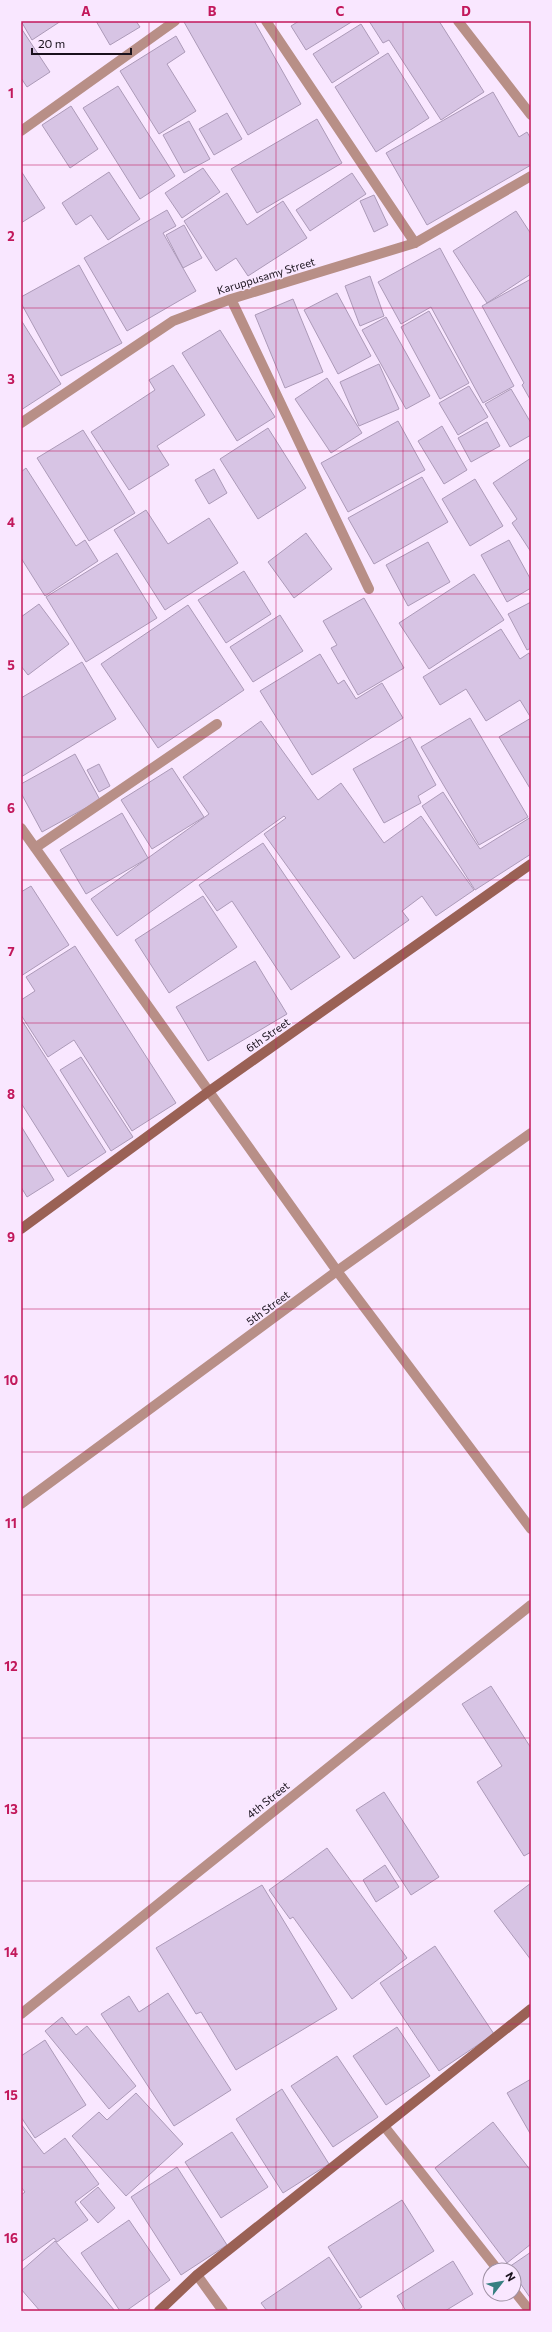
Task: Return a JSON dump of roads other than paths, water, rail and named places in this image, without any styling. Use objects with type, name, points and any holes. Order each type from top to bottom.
[{"type":"street","points":[[21,131],[175,21]]},
{"type":"street","points":[[266,21],[415,243]]},
{"type":"street","points":[[458,21],[531,115]]},
{"type":"street","name":"Karuppusamy Street","points":[[21,423],[173,321],[231,299],[415,243],[531,176]]},
{"type":"street","points":[[231,299],[369,589]]},
{"type":"street","points":[[35,848],[217,724]]},
{"type":"street","points":[[21,828],[337,1272],[531,1529]]},
{"type":"street","name":"6th Street","points":[[21,1229],[208,1092],[531,864]]},
{"type":"street","name":"5th Street","points":[[21,1504],[337,1272],[531,1134]]},
{"type":"street","name":"4th Street","points":[[21,2014],[531,1605]]},
{"type":"street","points":[[159,2311],[197,2274],[531,2009]]},
{"type":"street","points":[[384,2126],[492,2262]]},
{"type":"street","points":[[197,2274],[223,2311]]},
{"type":"street","points":[[522,2301],[530,2311]]}]
